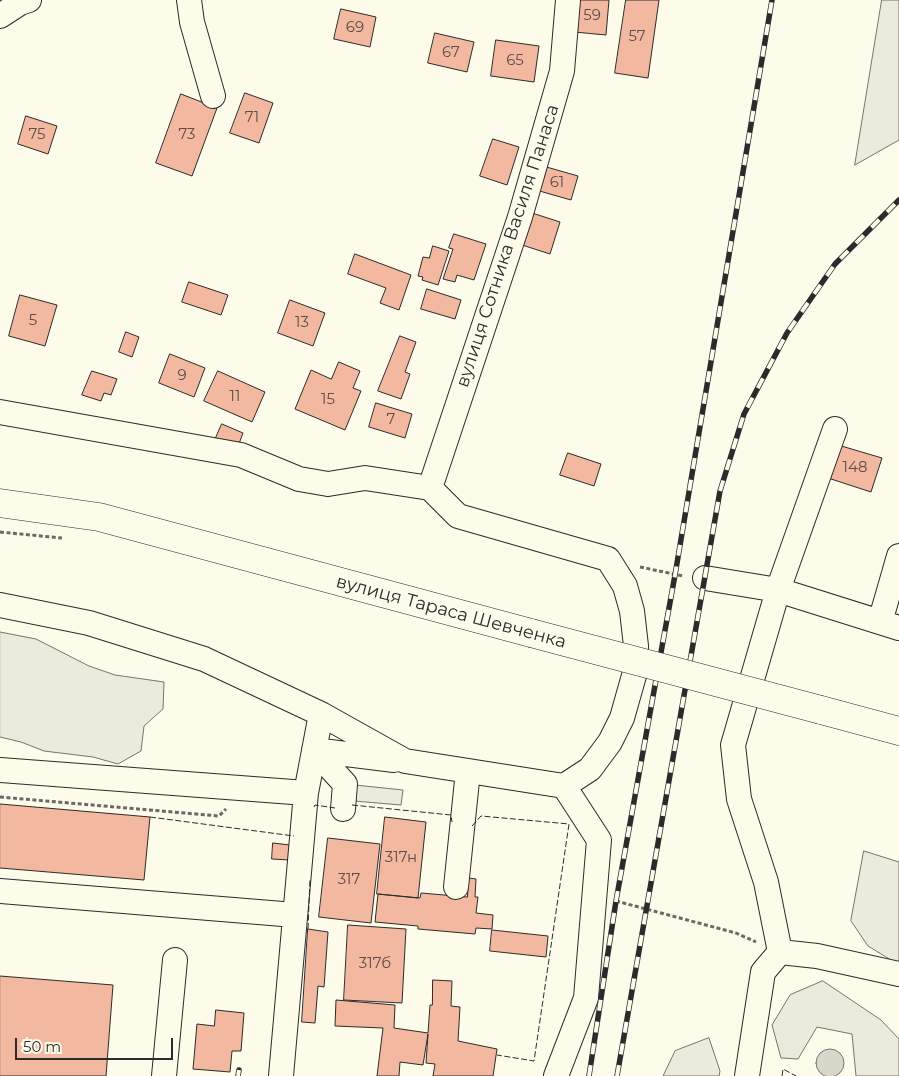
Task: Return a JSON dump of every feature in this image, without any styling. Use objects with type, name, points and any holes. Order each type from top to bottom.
[{"type":"main road","name":"вулиця Тараса Шевченка","points":[[0,503],[99,517],[899,731]]},
{"type":"street","points":[[0,16],[20,3],[29,0]]},
{"type":"street","points":[[189,0],[192,22],[213,96]]},
{"type":"street","name":"вулиця Сотника Василя Панаса","points":[[430,488],[520,217],[562,71],[568,0]]},
{"type":"street","points":[[0,412],[241,455],[299,479],[328,484],[365,478],[430,488],[458,516],[608,559],[625,586],[632,611],[636,646],[635,672],[622,718],[610,742],[590,769],[564,786],[314,750]]},
{"type":"street","points":[[780,952],[766,882],[739,799],[733,745],[778,590],[835,429]]},
{"type":"street","points":[[705,578],[778,590],[889,625],[899,556]]},
{"type":"street","points":[[0,605],[90,623],[204,659],[321,714],[405,762]]},
{"type":"street","points":[[281,1076],[306,793],[321,714]]},
{"type":"street","points":[[314,750],[345,784],[343,809]]},
{"type":"street","points":[[0,770],[306,793]]},
{"type":"street","points":[[456,887],[468,771]]},
{"type":"street","points":[[556,1076],[586,998],[599,840],[564,786]]},
{"type":"street","points":[[0,891],[295,915]]},
{"type":"street","points":[[780,952],[817,956],[899,974]]},
{"type":"street","points":[[746,1076],[763,972],[780,952]]},
{"type":"street","points":[[164,1076],[175,960]]},
{"type":"path","points":[[608,559],[675,575],[705,578]]},
{"type":"path","points":[[0,797],[219,816],[246,788]]},
{"type":"path","points":[[596,877],[616,901],[736,933],[780,952]]},
{"type":"shaded area","points":[[882,0],[899,0],[899,140],[855,165]]},
{"type":"shaded area","points":[[0,632],[36,639],[89,666],[115,675],[164,682],[163,709],[144,726],[141,751],[118,764],[93,757],[44,751],[21,742],[0,737]]},
{"type":"shaded area","points":[[355,785],[403,790],[401,805],[354,801]]},
{"type":"shaded area","points":[[864,851],[899,862],[899,965],[868,946],[851,921]]},
{"type":"shaded area","points":[[823,981],[881,1020],[899,1039],[899,1076],[856,1076],[852,1034],[817,1027],[798,1059],[781,1058],[772,1025],[790,995]]},
{"type":"shaded area","points":[[709,1038],[720,1071],[719,1076],[663,1076],[675,1051]]},
{"type":"shaded area","points":[[830,1049],[840,1053],[844,1063],[840,1073],[830,1077],[820,1073],[816,1063],[820,1053]]},
{"type":"building","points":[[578,0],[609,0],[606,35],[574,32]]},
{"type":"building","points":[[626,0],[659,0],[648,78],[615,73]]},
{"type":"building","points":[[341,9],[376,17],[370,47],[334,39]]},
{"type":"building","points":[[435,33],[474,42],[467,72],[428,63]]},
{"type":"building","points":[[496,40],[539,46],[534,82],[491,76]]},
{"type":"building","points":[[245,93],[273,103],[259,143],[230,133]]},
{"type":"building","points":[[181,94],[217,108],[192,176],[156,163]]},
{"type":"building","points":[[26,116],[57,126],[48,154],[18,144]]},
{"type":"building","points":[[493,139],[519,147],[507,185],[480,176]]},
{"type":"building","points":[[543,166],[578,176],[571,200],[536,190]]},
{"type":"building","points":[[529,212],[560,222],[550,254],[519,244]]},
{"type":"building","points":[[454,234],[486,244],[474,280],[457,275],[455,282],[443,279],[453,249],[449,248]]},
{"type":"building","points":[[433,246],[449,251],[438,285],[422,280],[423,277],[418,276],[423,257],[429,258]]},
{"type":"building","points":[[355,254],[411,275],[399,310],[380,303],[386,288],[348,274]]},
{"type":"building","points":[[189,282],[228,295],[221,315],[182,302]]},
{"type":"building","points":[[427,289],[461,300],[455,319],[421,309]]},
{"type":"building","points":[[20,295],[57,305],[45,346],[9,336]]},
{"type":"building","points":[[290,300],[325,313],[313,346],[278,333]]},
{"type":"building","points":[[126,332],[139,337],[132,357],[119,352]]},
{"type":"building","points":[[400,336],[416,342],[405,372],[410,374],[401,399],[378,391]]},
{"type":"building","points":[[170,354],[205,368],[194,397],[159,383]]},
{"type":"building","points":[[339,362],[360,371],[353,388],[361,391],[345,430],[295,409],[311,370],[331,379]]},
{"type":"building","points":[[92,371],[117,379],[111,395],[104,393],[101,401],[82,395]]},
{"type":"building","points":[[218,371],[265,392],[252,422],[204,401]]},
{"type":"building","points":[[376,403],[412,414],[405,438],[369,427]]},
{"type":"building","points":[[222,424],[243,433],[237,449],[215,440]]},
{"type":"building","points":[[838,445],[882,458],[871,492],[828,478]]},
{"type":"building","points":[[568,453],[601,464],[594,486],[560,475]]},
{"type":"building","points":[[0,804],[150,817],[144,880],[0,868]]},
{"type":"building","points":[[385,817],[426,822],[418,898],[377,894]]},
{"type":"building","points":[[328,838],[380,844],[371,923],[319,917]]},
{"type":"building","points":[[273,843],[290,845],[289,860],[272,859]]},
{"type":"building","points":[[469,878],[476,879],[475,897],[478,897],[476,913],[493,915],[492,929],[476,928],[475,934],[418,929],[418,926],[375,922],[378,894],[420,898],[421,893],[467,897]]},
{"type":"building","points":[[348,925],[406,929],[402,1003],[344,1000]]},
{"type":"building","points":[[308,929],[328,932],[324,987],[318,986],[315,1023],[302,1022]]},
{"type":"building","points":[[492,930],[548,936],[546,957],[490,951]]},
{"type":"building","points":[[0,976],[113,985],[106,1076],[0,1076]]},
{"type":"building","points":[[433,980],[452,981],[451,1006],[460,1007],[458,1041],[497,1049],[493,1076],[433,1076],[435,1064],[426,1063],[428,1034],[423,1065],[400,1062],[399,1076],[377,1076],[383,1028],[335,1026],[336,1000],[395,1005],[394,1028],[428,1033]]},
{"type":"building","points":[[216,1010],[244,1013],[241,1051],[232,1051],[230,1072],[193,1069],[197,1024],[214,1026]]},
{"type":"railway","points":[[589,1076],[616,901],[675,575],[772,0]]},
{"type":"railway","points":[[617,1076],[720,491],[744,414],[787,333],[835,264],[899,200]]},
{"type":"railway","points":[[238,1076],[239,1070]]},
{"type":"fence","points":[[314,807],[315,805],[335,808]]},
{"type":"fence","points":[[352,805],[451,815],[452,822]]},
{"type":"fence","points":[[472,826],[481,816],[569,824],[534,1061],[497,1055]]},
{"type":"fence","points":[[150,817],[294,836]]},
{"type":"fence","points":[[308,929],[310,878]]},
{"type":"fence","points":[[782,1076],[783,1069],[796,1076]]}]
